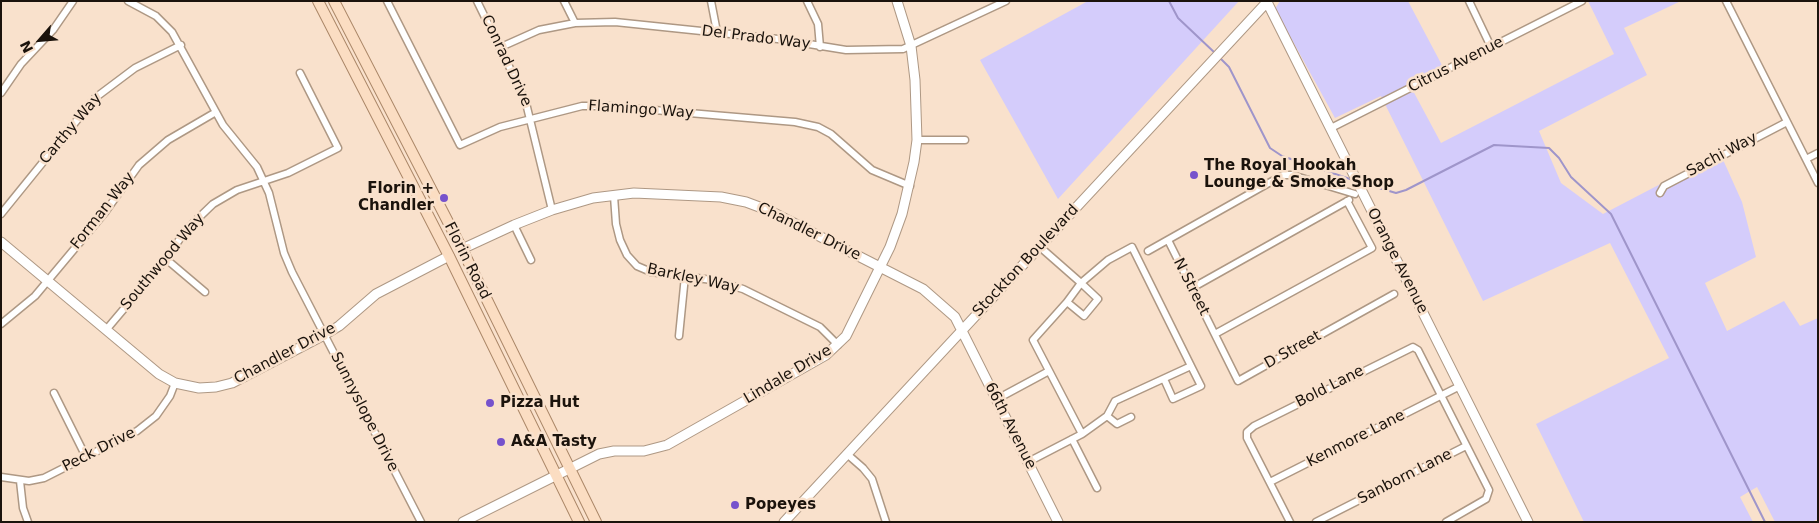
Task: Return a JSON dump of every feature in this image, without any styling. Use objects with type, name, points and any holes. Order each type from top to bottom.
[{"type":"main road","name":"Florin Road","points":[[318,1],[441,240],[579,522]]},
{"type":"main road","name":"Florin Road","points":[[334,1],[462,250],[596,522]]},
{"type":"main road","points":[[441,240],[462,250]]},
{"type":"main road","points":[[449,256],[470,267]]},
{"type":"street","points":[[1,93],[21,64],[53,30],[73,1]]},
{"type":"street","name":"Sunnyslope Drive","points":[[128,1],[156,16],[172,32],[181,45],[216,112],[228,131],[248,154],[264,180],[274,208],[286,258],[421,522]]},
{"type":"street","name":"Flamingo Way","points":[[386,1],[460,145],[500,127],[566,109],[599,106],[803,123],[824,130],[838,138],[865,165],[879,174],[910,186]]},
{"type":"street","name":"Conrad Drive","points":[[477,1],[514,73],[532,119],[552,210]]},
{"type":"street","points":[[564,1],[575,23]]},
{"type":"street","points":[[711,1],[716,32]]},
{"type":"street","points":[[807,1],[818,24],[820,47]]},
{"type":"street","name":"Lindale Drive","points":[[463,522],[556,474],[606,452],[644,451],[667,445],[826,355],[838,345],[850,330],[882,268],[899,225],[910,186],[917,140],[916,92],[911,46],[897,1]]},
{"type":"street","name":"Del Prado Way","points":[[501,47],[517,38],[540,30],[575,23],[615,22],[778,39],[820,47],[865,51],[911,46],[994,4],[1006,1]]},
{"type":"street","points":[[1469,1],[1492,47]]},
{"type":"street","name":"Citrus Avenue","points":[[1331,128],[1582,1]]},
{"type":"street","points":[[1726,1],[1818,183]]},
{"type":"street","name":"Stockton Boulevard","points":[[784,522],[1268,2]]},
{"type":"street","name":"Orange Avenue","points":[[1268,2],[1351,168],[1359,190],[1528,522]]},
{"type":"street","name":"Carthy Way","points":[[1,214],[95,98],[135,68],[181,45]]},
{"type":"street","name":"Southwood Way","points":[[106,330],[166,259],[186,230],[213,204],[237,190],[288,173],[338,148],[300,73]]},
{"type":"street","name":"Forman Way","points":[[1,324],[24,307],[47,281],[106,211],[139,165],[168,140],[216,112]]},
{"type":"street","name":"Sachi Way","points":[[1660,193],[1664,186],[1787,122]]},
{"type":"street","points":[[917,140],[965,140]]},
{"type":"street","points":[[1806,159],[1818,153]]},
{"type":"street","name":"N Street","points":[[1148,251],[1283,175],[1292,175],[1359,190]]},
{"type":"street","points":[[1192,288],[1347,201],[1359,190]]},
{"type":"street","name":"Chandler Drive","points":[[462,250],[514,225],[552,210],[593,198],[634,193],[721,197],[746,202],[770,211],[923,289],[955,317],[962,330]]},
{"type":"street","name":"Barkley Way","points":[[614,196],[617,232],[623,248],[632,261],[651,272],[712,280],[743,289],[820,327],[838,345]]},
{"type":"street","points":[[1215,334],[1372,248],[1347,201]]},
{"type":"street","points":[[514,225],[531,260]]},
{"type":"street","name":"N Street","points":[[1168,240],[1215,334]]},
{"type":"street","name":"Chandler Drive","points":[[1,242],[159,374],[175,383],[208,388],[232,383],[324,335],[339,326],[376,294],[449,256]]},
{"type":"street","points":[[1040,247],[1098,299],[1084,316],[1067,302]]},
{"type":"street","points":[[1082,434],[1033,340],[1067,302],[1081,283],[1108,260],[1132,247],[1201,386],[1173,399],[1164,378]]},
{"type":"street","points":[[166,259],[205,292]]},
{"type":"street","points":[[679,336],[685,276]]},
{"type":"street","name":"D Street","points":[[1215,334],[1238,381],[1394,294]]},
{"type":"street","name":"66th Avenue","points":[[962,330],[1058,522]]},
{"type":"street","name":"Bold Lane","points":[[1270,482],[1247,434],[1250,428],[1262,421],[1413,347],[1418,350],[1441,396]]},
{"type":"street","points":[[1028,462],[1082,434],[1107,416],[1115,401],[1191,366]]},
{"type":"street","points":[[996,399],[1049,371]]},
{"type":"street","name":"Peck Drive","points":[[1,478],[20,481],[44,478],[137,431],[150,422],[166,403],[175,383]]},
{"type":"street","points":[[1446,522],[1488,497],[1487,486],[1441,396],[1460,386]]},
{"type":"street","points":[[54,393],[86,457]]},
{"type":"street","name":"Kenmore Lane","points":[[1270,482],[1441,396]]},
{"type":"street","points":[[1107,416],[1117,424],[1131,417]]},
{"type":"street","points":[[1072,439],[1097,488]]},
{"type":"street","name":"Sanborn Lane","points":[[1316,522],[1466,446]]},
{"type":"street","points":[[847,454],[864,468],[872,479],[886,522]]},
{"type":"street","points":[[20,481],[23,508],[28,522]]},
{"type":"street","points":[[1270,482],[1290,522]]},
{"type":"shaded area","points":[[1088,1],[1239,1],[1058,199],[980,60]]},
{"type":"shaded area","points":[[1280,1],[1408,1],[1444,69],[1411,87],[1441,143],[1614,54],[1588,1],[1681,1],[1624,28],[1647,75],[1539,131],[1561,183],[1603,214],[1720,153],[1742,202],[1756,257],[1705,283],[1727,331],[1784,301],[1800,326],[1818,318],[1818,519],[1812,522],[1775,522],[1757,487],[1740,497],[1753,522],[1584,522],[1536,424],[1669,358],[1610,243],[1483,301],[1381,96],[1335,118],[1275,9]]},
{"type":"waterway","points":[[1169,1],[1178,18],[1215,53]]},
{"type":"waterway","points":[[1220,58],[1229,67],[1270,148],[1282,156],[1353,180]]},
{"type":"waterway","points":[[1362,183],[1396,193],[1406,190],[1494,145],[1549,148],[1559,158],[1571,177],[1611,214],[1765,522]]},
{"type":"place","name":"The Royal Hookah Lounge & Smoke Shop","points":[[1194,175]]},
{"type":"place","name":"Florin + Chandler","points":[[444,198]]},
{"type":"place","name":"Pizza Hut","points":[[490,403]]},
{"type":"place","name":"A&A Tasty","points":[[501,442]]},
{"type":"place","name":"Popeyes","points":[[735,505]]}]
